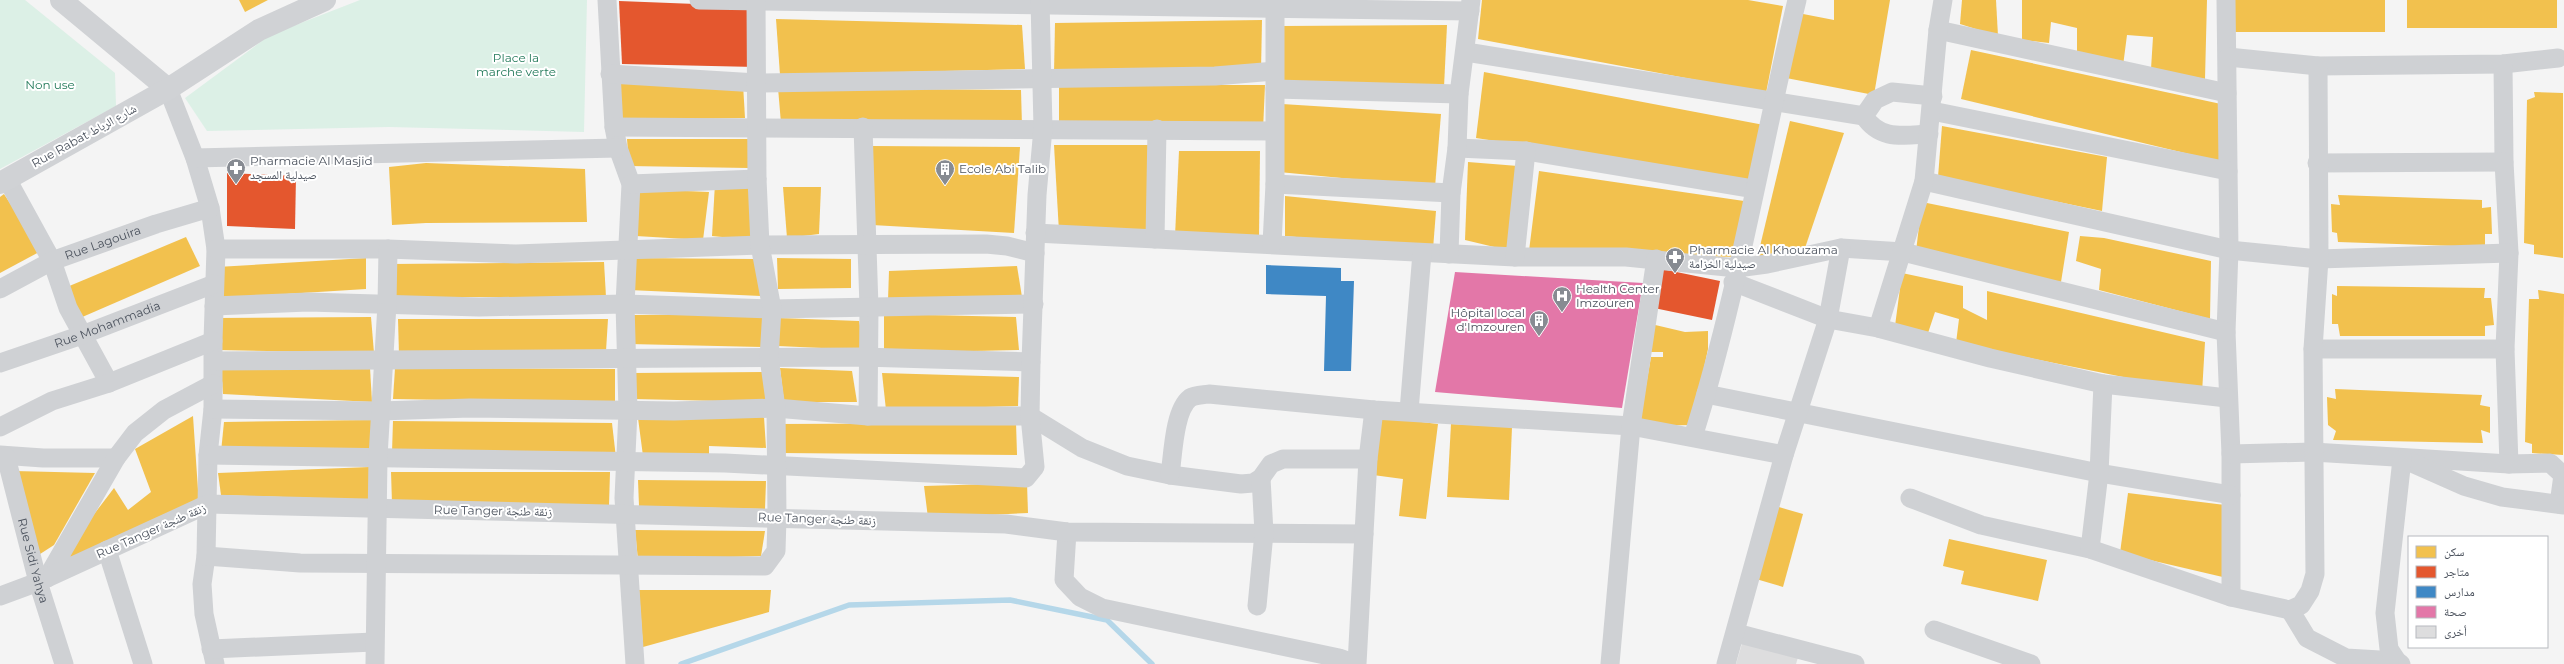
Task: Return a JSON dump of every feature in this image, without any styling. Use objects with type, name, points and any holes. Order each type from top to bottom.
[{"type":"main road","points":[[61,0],[168,89]]},
{"type":"main road","name":"Rue Rabat شارع الرباط","points":[[3,181],[168,89],[259,30],[316,2]]},
{"type":"street","points":[[607,0],[614,127],[618,148],[631,184],[625,304],[625,358],[628,411],[625,513],[634,660]]},
{"type":"street","points":[[699,0],[1470,6],[1466,52],[1459,94],[1457,148],[1451,193],[1449,254]]},
{"type":"street","points":[[206,556],[300,563],[498,562],[628,566],[765,566],[776,551],[778,518],[775,465],[776,408],[769,358],[772,309],[760,245],[757,179],[758,127],[756,0]]},
{"type":"street","points":[[1692,438],[1706,394],[1735,275],[1772,101],[1797,0]]},
{"type":"street","points":[[1878,328],[1924,181],[1938,30],[1943,0]]},
{"type":"street","points":[[2226,0],[2228,57],[2229,250],[2226,332],[2227,398],[2231,454],[2231,597]]},
{"type":"street","points":[[208,455],[775,465],[1026,478],[1035,467],[1030,416],[1035,233],[1043,128],[1040,2]]},
{"type":"street","points":[[1272,244],[1275,184],[1275,4]]},
{"type":"street","points":[[1938,30],[2227,93]]},
{"type":"street","points":[[1466,52],[1864,116],[1871,127],[1892,136],[1929,134]]},
{"type":"street","points":[[2228,57],[2318,66],[2504,64],[2558,58]]},
{"type":"street","points":[[2504,64],[2504,162],[2510,253],[2505,349],[2509,464]]},
{"type":"street","points":[[1910,498],[1981,525],[2090,549],[2231,597],[2290,610],[2301,605],[2310,591],[2315,574],[2313,349],[2319,259],[2317,163],[2318,66]]},
{"type":"street","points":[[610,74],[757,83],[1215,76],[1459,94]]},
{"type":"street","points":[[168,89],[195,158],[210,208],[216,249],[214,284],[213,409],[208,455],[206,556],[202,584],[204,614],[213,656],[298,643],[374,642]]},
{"type":"street","points":[[1864,116],[1874,100],[1892,92],[1932,103],[2228,171]]},
{"type":"street","points":[[614,127],[1043,128],[1074,131],[1157,129],[1274,131]]},
{"type":"street","points":[[864,128],[869,307],[868,416]]},
{"type":"street","points":[[1155,239],[1157,129]]},
{"type":"street","points":[[195,158],[618,148]]},
{"type":"street","points":[[1457,148],[1526,151],[1754,189]]},
{"type":"street","points":[[1515,257],[1526,151]]},
{"type":"street","points":[[2317,163],[2504,162]]},
{"type":"street","points":[[631,184],[757,179]]},
{"type":"street","points":[[3,181],[52,261],[68,308],[108,383]]},
{"type":"street","points":[[1924,181],[2229,250],[2319,259],[2510,253]]},
{"type":"street","points":[[1275,184],[1451,193]]},
{"type":"street","name":"Rue Lagouira","points":[[0,289],[52,261],[156,224],[210,208]]},
{"type":"street","points":[[1035,233],[1515,257],[1656,259],[1735,275],[1828,319],[1878,328],[1990,358],[2103,384],[2227,398]]},
{"type":"street","points":[[216,249],[388,249],[516,254],[628,252],[760,245],[986,244],[1007,246],[1035,253]]},
{"type":"street","points":[[1735,275],[1767,264],[1841,248],[1903,252],[2226,332]]},
{"type":"street","points":[[1726,664],[1736,633],[1796,412],[1828,319],[1841,248]]},
{"type":"street","points":[[374,664],[376,508],[382,361],[387,304],[388,249]]},
{"type":"street","points":[[1409,411],[1422,253]]},
{"type":"street","points":[[1610,664],[1631,426],[1656,259]]},
{"type":"street","name":"Rue Mohammadia","points":[[0,363],[82,335],[214,284]]},
{"type":"street","points":[[214,306],[308,302],[479,307],[625,304],[772,309],[1034,304]]},
{"type":"street","points":[[0,427],[52,401],[108,383],[213,341]]},
{"type":"street","points":[[2313,349],[2505,349]]},
{"type":"street","points":[[214,361],[868,358],[1031,362]]},
{"type":"street","points":[[43,580],[116,458],[148,420],[213,384]]},
{"type":"street","points":[[2090,549],[2099,473],[2103,384]]},
{"type":"street","points":[[1170,475],[1180,413],[1185,404],[1192,397],[1209,394],[1374,410],[1631,426],[1784,455]]},
{"type":"street","points":[[1706,394],[2099,473],[2231,496]]},
{"type":"street","points":[[213,409],[380,411],[470,408],[628,411],[776,408],[868,416],[1030,416],[1082,448],[1127,466],[1170,475],[1241,484],[1254,483],[1261,478],[1271,464],[1283,459],[1368,459]]},
{"type":"street","points":[[1067,532],[1064,580],[1080,597],[1102,608],[1331,656],[1357,664],[1368,459],[1374,410]]},
{"type":"street","points":[[2231,454],[2313,452],[2402,459],[2509,464],[2550,463],[2563,475],[2562,504],[2502,497],[2464,486],[2402,459]]},
{"type":"street","points":[[3,456],[116,458]]},
{"type":"street","name":"Rue Sidi Yahya","points":[[3,456],[43,580],[64,664]]},
{"type":"street","points":[[2399,663],[2389,648],[2385,613],[2402,459]]},
{"type":"street","points":[[1257,606],[1264,533],[1261,478]]},
{"type":"street","name":"Rue Tanger زنقة طنجة","points":[[0,596],[43,580],[208,504],[625,513],[1006,524],[1067,532],[1364,534]]},
{"type":"street","points":[[107,550],[143,664]]},
{"type":"street","points":[[2290,610],[2307,638],[2346,658],[2399,663]]},
{"type":"street","points":[[1934,630],[2031,664]]},
{"type":"street","points":[[1736,633],[1856,664]]},
{"type":"green space","name":"Non use","points":[[0,0],[25,0],[115,73],[116,106],[0,169]]},
{"type":"green space","name":"Place la marche verte","points":[[360,0],[587,0],[584,132],[389,127],[207,131],[185,98],[270,35]]},
{"type":"building: سكن","points":[[239,0],[268,0],[245,12]]},
{"type":"building: سكن","points":[[1482,0],[1748,0],[1783,6],[1766,93],[1478,39]]},
{"type":"building: سكن","points":[[1834,0],[1890,0],[1874,95],[1781,77],[1798,13],[1834,20]]},
{"type":"building: سكن","points":[[1962,0],[1996,0],[1998,36],[1960,24]]},
{"type":"building: سكن","points":[[2022,0],[2207,0],[2205,79],[2151,69],[2153,37],[2127,35],[2123,66],[2077,56],[2077,28],[2051,22],[2049,43],[2022,40]]},
{"type":"building: سكن","points":[[2233,0],[2385,0],[2385,32],[2233,32]]},
{"type":"building: سكن","points":[[2407,0],[2557,0],[2557,28],[2407,28]]},
{"type":"building: سكن","points":[[776,19],[1022,25],[1025,69],[780,75]]},
{"type":"building: سكن","points":[[1262,20],[1261,71],[1054,73],[1055,23]]},
{"type":"building: سكن","points":[[1447,25],[1444,87],[1284,87],[1282,26]]},
{"type":"building: سكن","points":[[1971,50],[2221,104],[2222,162],[1961,99]]},
{"type":"building: سكن","points":[[1484,72],[1764,125],[1754,181],[1476,138]]},
{"type":"building: سكن","points":[[620,84],[743,84],[745,118],[621,120]]},
{"type":"building: سكن","points":[[1059,85],[1265,85],[1263,130],[1059,123]]},
{"type":"building: سكن","points":[[778,88],[1021,90],[1022,126],[781,123]]},
{"type":"building: سكن","points":[[2534,92],[2563,93],[2563,258],[2534,254],[2534,245],[2524,243],[2527,100],[2535,97]]},
{"type":"building: سكن","points":[[1282,104],[1441,114],[1435,187],[1279,172]]},
{"type":"building: سكن","points":[[1790,121],[1844,133],[1805,248],[1756,263]]},
{"type":"building: سكن","points":[[1942,126],[2107,157],[2102,211],[1938,177]]},
{"type":"building: سكن","points":[[627,139],[750,139],[748,168],[629,166]]},
{"type":"building: سكن","points":[[1054,145],[1152,145],[1148,233],[1059,232]]},
{"type":"building: سكن","name":"Ecole Abi Talib","points":[[873,146],[1020,147],[1014,233],[872,225]]},
{"type":"building: سكن","points":[[1179,151],[1260,151],[1259,237],[1175,236]]},
{"type":"building: سكن","points":[[1468,162],[1518,166],[1511,251],[1465,240]]},
{"type":"building: سكن","points":[[426,163],[585,169],[587,222],[426,223],[392,225],[389,167]]},
{"type":"building: سكن","points":[[1539,171],[1744,201],[1737,257],[1529,251]]},
{"type":"building: سكن","points":[[749,182],[753,240],[712,236],[715,183]]},
{"type":"building: سكن","points":[[783,187],[821,187],[819,234],[787,238]]},
{"type":"building: سكن","points":[[638,189],[709,192],[703,240],[636,236]]},
{"type":"building: سكن","points":[[4,194],[41,251],[0,273],[0,197]]},
{"type":"building: سكن","points":[[2338,195],[2482,200],[2482,208],[2491,207],[2492,234],[2485,234],[2485,247],[2338,242],[2337,233],[2332,232],[2331,204],[2340,205]]},
{"type":"building: سكن","points":[[1285,196],[1436,211],[1433,249],[1285,236]]},
{"type":"building: سكن","points":[[1922,202],[2069,232],[2061,282],[1916,251]]},
{"type":"building: سكن","points":[[2080,236],[2104,238],[2211,261],[2210,319],[2099,290],[2101,269],[2076,261]]},
{"type":"building: سكن","points":[[186,237],[200,266],[80,318],[67,287]]},
{"type":"building: سكن","points":[[366,258],[366,289],[220,298],[217,267]]},
{"type":"building: سكن","points":[[628,258],[754,259],[761,296],[629,290]]},
{"type":"building: سكن","points":[[777,258],[851,259],[851,288],[778,289]]},
{"type":"building: سكن","points":[[604,262],[606,297],[392,297],[390,264]]},
{"type":"building: سكن","points":[[1017,266],[1022,297],[888,300],[889,271]]},
{"type":"building: سكن","points":[[1902,273],[1963,286],[1963,308],[1987,320],[1987,291],[2205,342],[2202,393],[1956,343],[1959,319],[1935,312],[1927,336],[1895,326]]},
{"type":"building: سكن","points":[[2337,286],[2485,288],[2484,298],[2491,298],[2494,325],[2485,326],[2485,336],[2340,336],[2338,324],[2332,324],[2332,294],[2337,296]]},
{"type":"building: سكن","points":[[2538,290],[2564,294],[2563,455],[2532,453],[2532,444],[2525,442],[2529,299],[2539,299]]},
{"type":"building: سكن","points":[[762,314],[762,347],[629,344],[631,315]]},
{"type":"building: سكن","points":[[884,314],[1016,317],[1019,350],[884,353]]},
{"type":"building: سكن","points":[[371,317],[374,353],[218,350],[218,318]]},
{"type":"building: سكن","points":[[779,318],[859,321],[865,350],[778,346]]},
{"type":"building: سكن","points":[[398,319],[608,319],[606,351],[399,355]]},
{"type":"building: سكن","points":[[1651,324],[1685,332],[1708,331],[1708,349],[1692,425],[1639,426],[1651,357],[1663,357],[1663,352],[1647,352]]},
{"type":"building: سكن","points":[[221,368],[370,368],[372,402],[223,394]]},
{"type":"building: سكن","points":[[395,368],[615,369],[615,403],[393,399]]},
{"type":"building: سكن","points":[[780,368],[852,371],[857,402],[784,402]]},
{"type":"building: سكن","points":[[765,372],[768,402],[634,399],[633,373]]},
{"type":"building: سكن","points":[[882,373],[1019,377],[1018,406],[886,410]]},
{"type":"building: سكن","points":[[2335,389],[2482,395],[2480,405],[2490,407],[2490,433],[2481,430],[2483,443],[2333,440],[2336,431],[2328,425],[2327,397],[2336,399]]},
{"type":"building: سكن","points":[[193,416],[199,505],[73,560],[66,551],[114,488],[128,510],[151,492],[135,449]]},
{"type":"building: سكن","points":[[764,417],[766,448],[709,446],[709,459],[643,456],[638,418]]},
{"type":"building: سكن","points":[[1380,417],[1438,424],[1426,519],[1399,516],[1403,479],[1373,475]]},
{"type":"building: سكن","points":[[372,420],[372,451],[221,452],[224,422]]},
{"type":"building: سكن","points":[[393,421],[612,423],[616,458],[392,452]]},
{"type":"building: سكن","points":[[1016,423],[1017,455],[780,453],[776,424]]},
{"type":"building: سكن","points":[[1451,424],[1512,427],[1509,500],[1447,497]]},
{"type":"building: سكن","points":[[370,467],[373,500],[221,495],[218,473]]},
{"type":"building: سكن","points":[[14,471],[95,473],[54,545],[37,556]]},
{"type":"building: سكن","points":[[391,472],[610,472],[609,506],[392,503]]},
{"type":"building: سكن","points":[[638,480],[766,481],[765,509],[639,506]]},
{"type":"building: سكن","points":[[1027,483],[1028,513],[928,518],[924,486]]},
{"type":"building: سكن","points":[[2128,493],[2225,505],[2227,578],[2120,553]]},
{"type":"building: سكن","points":[[1775,506],[1803,514],[1783,587],[1756,579]]},
{"type":"building: سكن","points":[[635,530],[765,531],[761,556],[638,560]]},
{"type":"building: سكن","points":[[1949,539],[2047,560],[2038,601],[1961,584],[1964,571],[1943,566]]},
{"type":"building: سكن","points":[[639,590],[771,590],[769,612],[643,647]]},
{"type":"building: متاجر","points":[[619,1],[747,6],[756,67],[622,64]]},
{"type":"building: متاجر","points":[[227,173],[296,176],[295,229],[227,226]]},
{"type":"building: متاجر","points":[[1662,269],[1720,281],[1712,320],[1654,308]]},
{"type":"building: مدارس","points":[[1266,265],[1341,268],[1341,281],[1354,281],[1351,371],[1324,371],[1326,296],[1266,294]]},
{"type":"building: صحة","name":"Hôpital local d'Imzouren","points":[[1455,272],[1643,283],[1622,408],[1435,392]]},
{"type":"building: أخرى","points":[[1743,640],[1799,654],[1796,664],[1736,664]]},
{"type":"waterway","points":[[681,664],[849,605],[1010,600],[1107,620],[1152,664]]},
{"type":"place","name":"Pharmacie Al Masjid صيدلية المسجد","points":[[236,185]]},
{"type":"place","name":"Ecole Abi Talib","points":[[945,186]]},
{"type":"place","name":"Pharmacie Al Khouzama صيدلية الخزامة","points":[[1675,274]]},
{"type":"place","name":"Health Center Imzouren","points":[[1562,313]]},
{"type":"place","name":"Hôpital local d'Imzouren","points":[[1539,337]]}]
